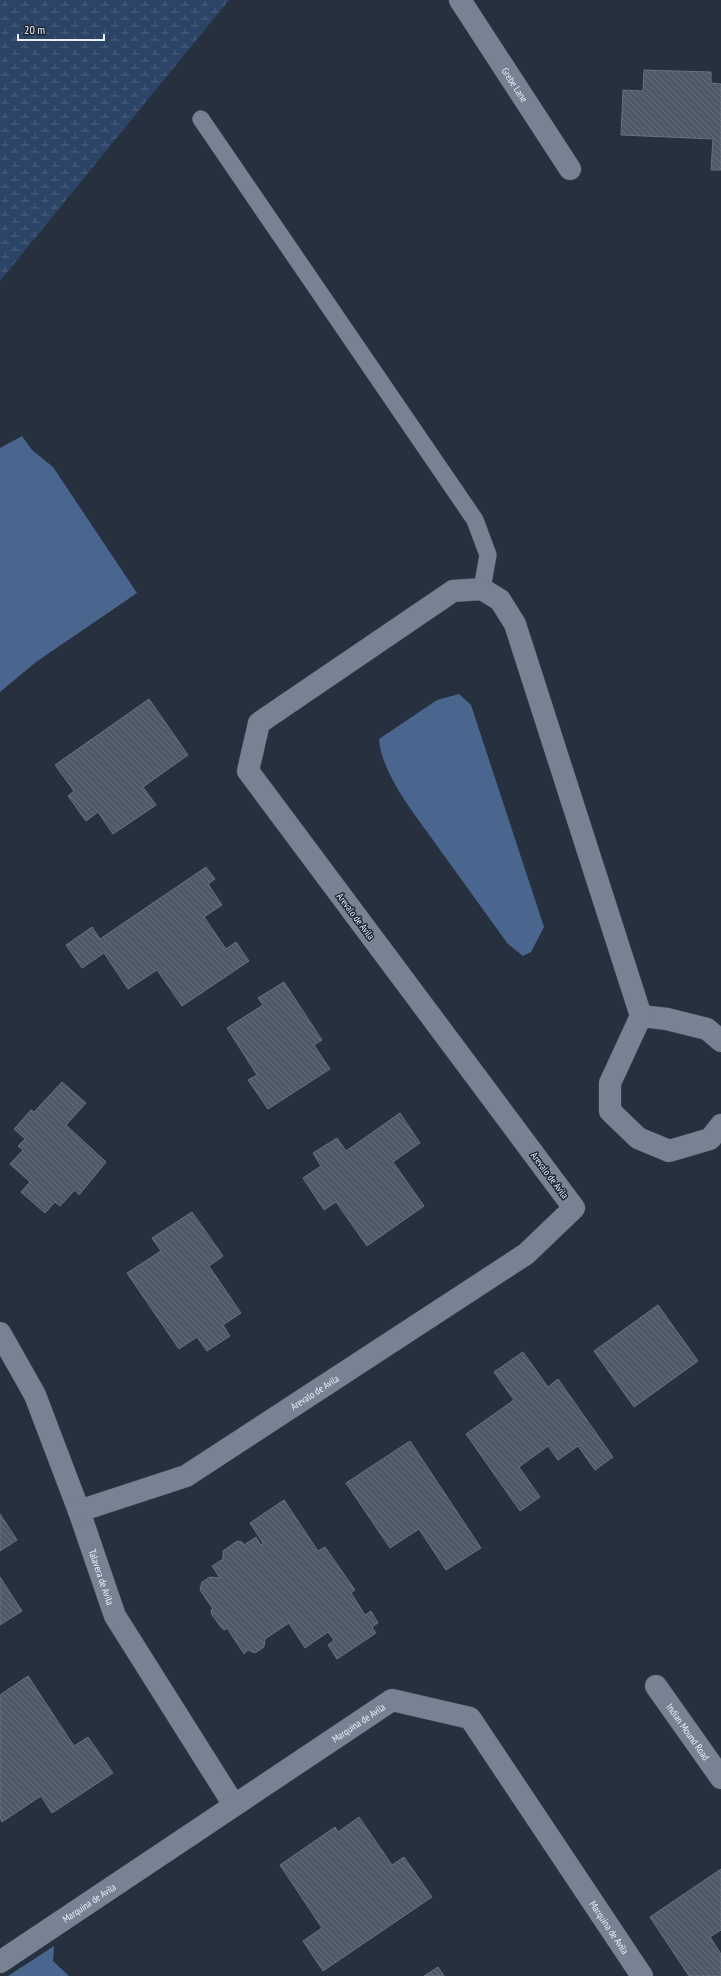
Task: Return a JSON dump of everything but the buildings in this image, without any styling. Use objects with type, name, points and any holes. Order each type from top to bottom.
[{"type":"street","name":"Grebe Lane","points":[[460,0],[570,169]]},
{"type":"street","name":"Arevalo de Avila","points":[[79,1511],[186,1476],[526,1254],[574,1208],[248,771],[259,723],[454,591],[482,589]]},
{"type":"street","points":[[482,589],[500,600],[515,624],[641,1016],[610,1083],[610,1110],[638,1138],[669,1151],[710,1139],[721,1125]]},
{"type":"street","points":[[641,1016],[667,1019],[707,1029],[721,1041]]},
{"type":"street","name":"Talavera de Avila","points":[[0,1333],[35,1395],[79,1511],[115,1616],[234,1805]]},
{"type":"street","name":"Indian Mound Road","points":[[656,1686],[721,1778]]},
{"type":"street","name":"Marquina de Avila","points":[[0,1962],[392,1700],[470,1718],[642,1976]]},
{"type":"lane","points":[[201,119],[475,520],[488,555],[482,589]]},
{"type":"green space","points":[[0,0],[229,0],[0,281]]},
{"type":"shaded area","points":[[22,436],[32,450],[53,467],[137,593],[36,662],[0,692],[0,448]]},
{"type":"shaded area","points":[[459,694],[471,705],[544,927],[531,952],[523,956],[508,944],[412,811],[394,783],[382,753],[379,739],[437,700]]},
{"type":"shaded area","points":[[54,1946],[53,1961],[69,1976],[8,1976]]}]
